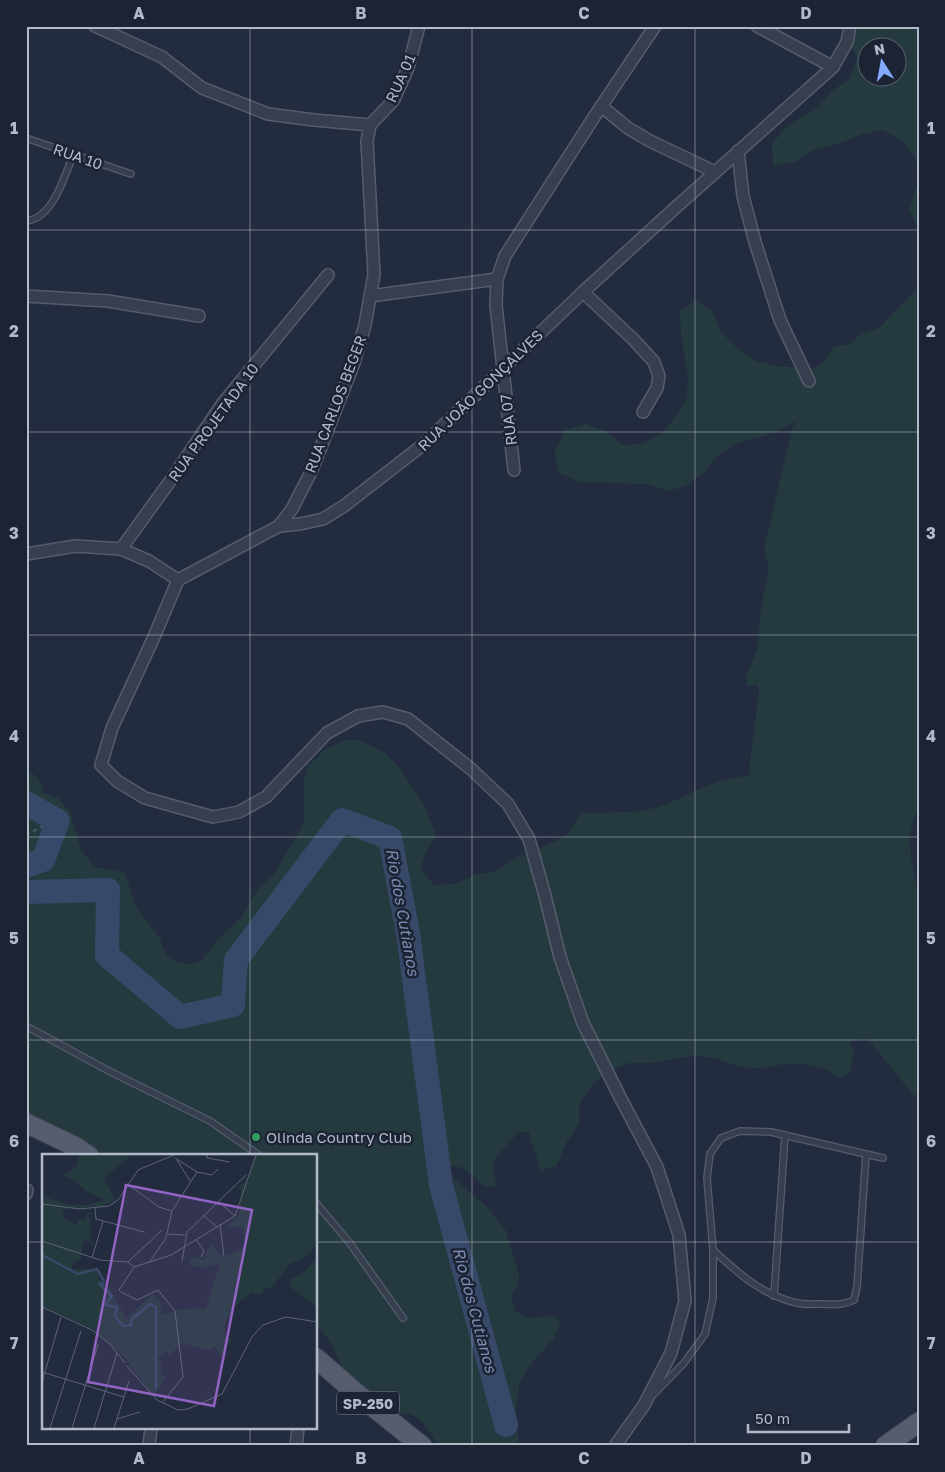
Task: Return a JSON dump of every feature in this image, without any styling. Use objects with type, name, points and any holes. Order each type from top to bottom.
[{"type":"main road","points":[[26,1123],[76,1147],[86,1154]]},
{"type":"main road","name":"SP-250","points":[[318,1360],[422,1446]]},
{"type":"main road","points":[[885,1446],[919,1422]]},
{"type":"street","points":[[95,26],[162,57],[202,88],[268,114],[370,124]]},
{"type":"street","name":"RUA 01","points":[[370,124],[393,101],[408,68],[419,26]]},
{"type":"street","name":"RUA 07","points":[[514,470],[496,305],[498,279],[505,256],[601,106],[655,26]]},
{"type":"street","points":[[757,26],[833,68]]},
{"type":"street","name":"RUA JOÃO GONÇALVES","points":[[178,580],[279,526],[300,524],[323,518],[344,506],[424,444],[584,292],[738,151],[833,68],[847,42],[850,26]]},
{"type":"street","points":[[601,106],[628,128],[650,141],[715,172]]},
{"type":"street","name":"RUA CARLOS BEGER","points":[[279,526],[292,509],[315,461],[354,363],[365,325],[374,274],[367,141],[370,124]]},
{"type":"street","points":[[738,151],[743,196],[755,242],[780,320],[809,381]]},
{"type":"street","name":"RUA PROJETADA 10","points":[[120,548],[173,477],[223,403],[328,275]]},
{"type":"street","points":[[370,296],[498,279]]},
{"type":"street","points":[[584,292],[654,362],[659,376],[657,388],[643,412]]},
{"type":"street","points":[[26,296],[108,301],[199,316]]},
{"type":"street","points":[[26,554],[76,546],[120,548],[149,562],[178,580],[112,728],[101,765],[117,781],[146,798],[213,817],[240,812],[266,797],[327,733],[358,716],[383,712],[408,718],[470,769],[508,804],[529,840],[560,957],[583,1023],[657,1167],[679,1235],[685,1301],[672,1353],[644,1405],[615,1446]]},
{"type":"street","points":[[26,1194],[27,1190]]},
{"type":"street","points":[[149,1446],[151,1430]]},
{"type":"street","points":[[296,1446],[298,1430]]},
{"type":"lane","name":"RUA 10","points":[[26,138],[131,174]]},
{"type":"lane","points":[[26,221],[44,213],[59,192],[73,155]]},
{"type":"lane","points":[[26,1026],[107,1070],[210,1121],[257,1154]]},
{"type":"lane","points":[[644,1405],[684,1363],[705,1334],[713,1298],[713,1250],[707,1178],[710,1154],[722,1138],[740,1130],[771,1132],[884,1158]]},
{"type":"lane","points":[[774,1296],[785,1135]]},
{"type":"lane","points":[[713,1250],[738,1274],[774,1296],[799,1304],[845,1305],[854,1300],[857,1287],[866,1154]]},
{"type":"lane","points":[[318,1205],[349,1242],[403,1318]]},
{"type":"path","points":[[26,835],[49,823]]},
{"type":"green space","points":[[852,26],[919,26],[919,176],[915,157],[901,140],[883,130],[862,134],[840,143],[814,150],[794,162],[773,166],[772,144],[785,128],[819,106],[833,90],[850,79],[857,59],[849,40]]},
{"type":"green space","points":[[919,179],[919,231],[909,209]]},
{"type":"green space","points":[[919,289],[919,807],[913,820],[910,845],[919,908],[919,1088],[915,1097],[867,1038],[849,1043],[854,1053],[850,1072],[840,1079],[826,1069],[804,1064],[784,1064],[760,1068],[740,1067],[718,1059],[697,1055],[649,1063],[629,1063],[610,1070],[592,1085],[579,1104],[579,1124],[566,1143],[557,1165],[541,1171],[529,1133],[519,1132],[496,1156],[493,1165],[496,1185],[494,1187],[485,1186],[463,1168],[448,1165],[447,1173],[486,1206],[506,1231],[519,1276],[518,1285],[511,1295],[515,1311],[528,1318],[555,1316],[560,1323],[554,1338],[529,1366],[519,1385],[516,1408],[519,1446],[438,1446],[420,1420],[410,1415],[388,1414],[380,1396],[356,1383],[344,1371],[331,1343],[318,1326],[318,1154],[94,1154],[26,1119],[26,771],[39,779],[43,793],[58,798],[70,812],[81,850],[95,867],[125,873],[135,905],[160,939],[166,955],[176,962],[190,964],[202,960],[219,938],[241,918],[259,888],[275,873],[301,829],[304,819],[304,780],[308,767],[324,750],[345,740],[359,740],[385,753],[401,770],[425,807],[436,836],[427,849],[420,869],[434,885],[455,884],[475,875],[496,871],[522,854],[524,856],[566,836],[581,813],[647,810],[664,805],[712,784],[750,775],[750,760],[759,692],[757,685],[747,686],[746,678],[757,650],[761,608],[769,568],[764,548],[791,429],[798,420],[779,431],[735,444],[718,455],[705,471],[688,485],[668,491],[647,484],[579,482],[558,472],[555,451],[565,430],[585,424],[606,431],[622,445],[643,444],[663,432],[687,398],[688,376],[681,334],[680,312],[696,299],[712,312],[721,332],[737,348],[756,361],[776,366],[815,369],[824,361],[834,347],[849,344],[862,333],[879,328]]},
{"type":"waterway","name":"Rio dos Cutianos","points":[[26,803],[58,821],[43,860],[26,866]]},
{"type":"waterway","name":"Rio dos Cutianos","points":[[26,892],[108,890],[107,955],[180,1017],[233,1005],[236,960],[342,820],[390,838],[408,933],[441,1185],[506,1425]]},
{"type":"place","name":"Olinda Country Club","points":[[256,1137]]}]
